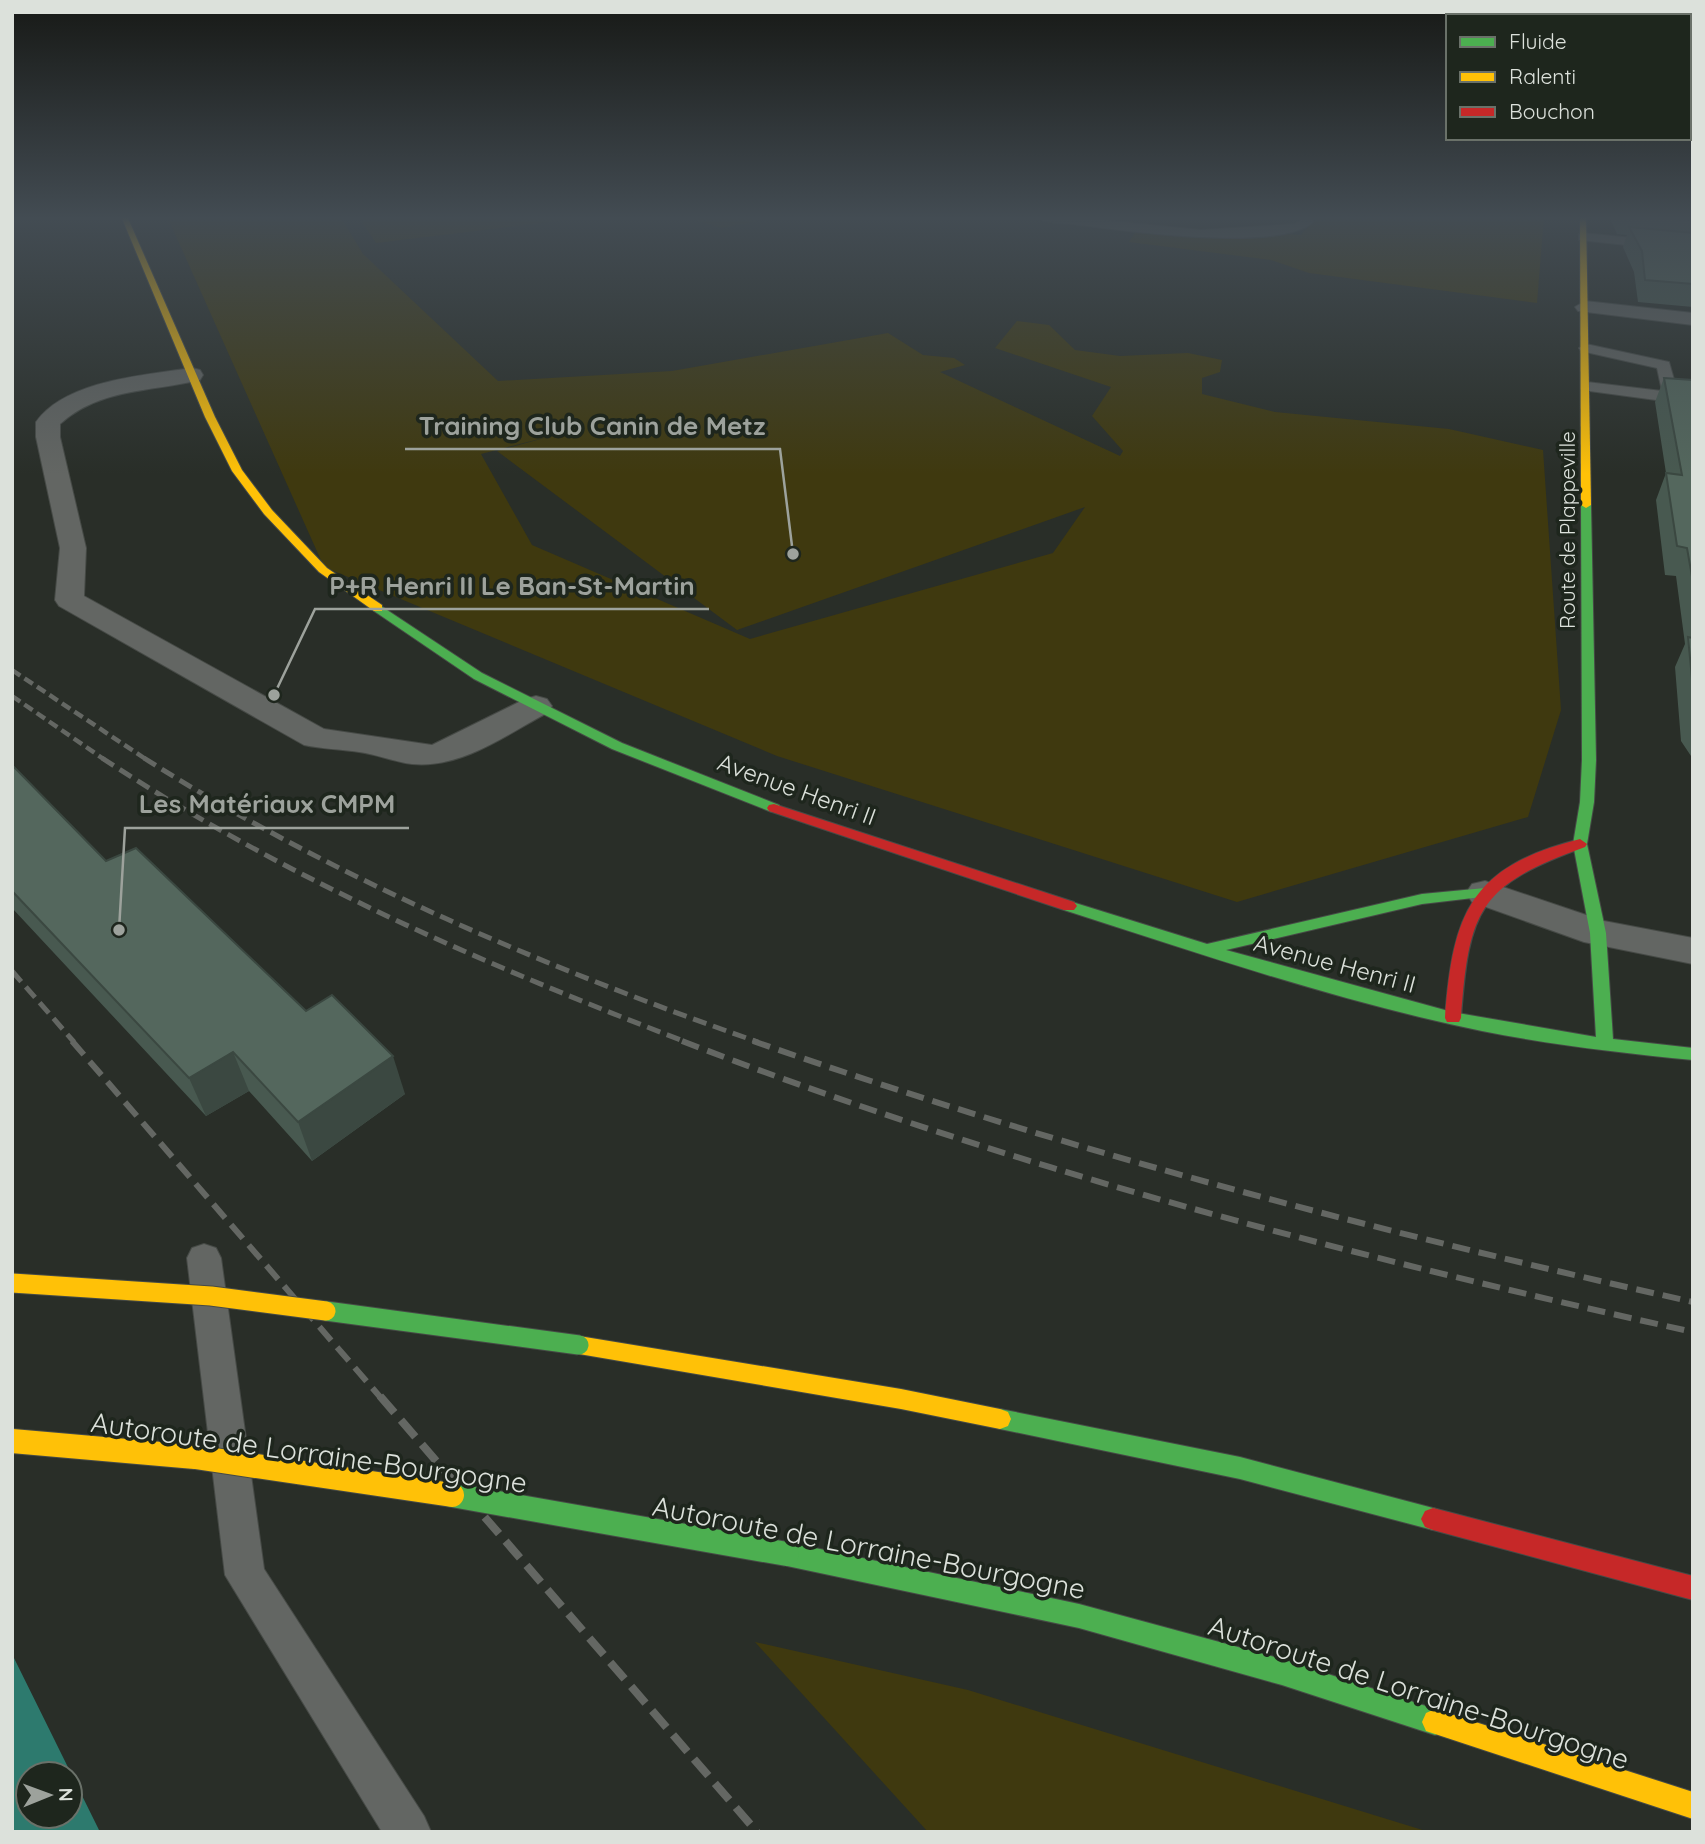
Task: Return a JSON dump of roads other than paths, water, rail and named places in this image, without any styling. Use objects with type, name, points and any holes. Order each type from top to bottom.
[{"type":"main road","name":"Avenue Henri II","points":[[161,302],[237,471],[268,512],[323,570],[478,676],[617,746],[787,813],[1205,950],[1453,1018],[1605,1045],[1693,1054]]},
{"type":"main road","name":"Route de Plappeville","points":[[1586,302],[1589,760],[1587,802],[1580,844],[1598,933],[1605,1045]]},
{"type":"main road","points":[[1205,950],[1422,899],[1485,893],[1533,860],[1580,844]]},
{"type":"main road","points":[[1453,1018],[1455,975],[1461,945],[1485,893]]},
{"type":"main road","points":[[12,1283],[211,1296],[579,1345],[901,1399],[1240,1468],[1693,1588]]},
{"type":"main road","name":"Autoroute de Lorraine-Bourgogne","points":[[12,1441],[195,1457],[487,1500],[787,1554],[1079,1616],[1244,1662],[1693,1806]]},
{"type":"street","points":[[1586,307],[1693,319]]},
{"type":"street","points":[[192,375],[89,394],[62,407],[48,422],[48,438],[73,548],[69,600],[316,738],[361,742],[409,754],[432,755],[453,750],[536,706]]},
{"type":"street","points":[[1485,893],[1598,933],[1642,944],[1693,951]]},
{"type":"lane","points":[[1586,348],[1664,365],[1671,397],[1587,387]]},
{"type":"lane","points":[[204,1258],[245,1575],[408,1832]]},
{"type":"water","points":[[12,1654],[64,1760],[14,1760],[14,1830],[84,1830],[84,1800],[100,1832],[12,1832]]},
{"type":"railway","points":[[12,670],[144,758]]},
{"type":"railway","points":[[12,696],[103,759]]},
{"type":"railway","points":[[144,758],[289,842],[365,881],[600,984],[758,1042]]},
{"type":"railway","points":[[103,759],[241,842],[387,916],[535,982],[686,1042]]},
{"type":"railway","points":[[12,971],[74,1042]]},
{"type":"railway","points":[[72,1041],[381,1398]]},
{"type":"railway","points":[[682,1041],[930,1129],[1182,1206],[1436,1272],[1693,1332]]},
{"type":"railway","points":[[753,1041],[985,1117],[1219,1185],[1337,1217],[1693,1302]]},
{"type":"railway","points":[[380,1396],[757,1832]]},
{"type":"place","name":"Training Club Canin de Metz","points":[[793,554]]},
{"type":"place","name":"P+R Henri II Le Ban-St-Martin","points":[[274,695]]},
{"type":"place","name":"Les Matériaux CMPM","points":[[119,930]]}]
